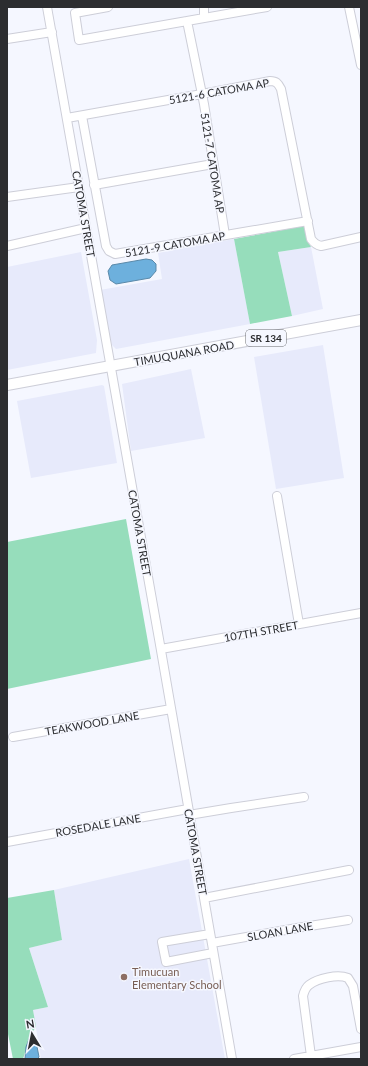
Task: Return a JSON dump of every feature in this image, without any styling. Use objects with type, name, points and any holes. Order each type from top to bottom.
[{"type":"main road","name":"TIMUQUANA ROAD","points":[[7,385],[361,320]]},
{"type":"street","name":"CATOMA STREET","points":[[47,7],[232,1059]]},
{"type":"street","points":[[108,7],[75,13],[79,40],[267,7]]},
{"type":"street","points":[[204,7],[204,18]]},
{"type":"street","points":[[349,7],[361,65]]},
{"type":"street","name":"5121-7 CATOMA AP","points":[[187,21],[202,94],[225,235]]},
{"type":"street","points":[[7,39],[52,32]]},
{"type":"street","name":"5121-6 CATOMA AP","points":[[67,118],[274,81],[281,89],[311,239],[316,245],[321,246],[361,237]]},
{"type":"street","name":"5121-9 CATOMA AP","points":[[82,116],[106,246],[109,252],[115,254],[308,221]]},
{"type":"street","points":[[94,185],[213,164]]},
{"type":"street","points":[[7,197],[79,187]]},
{"type":"street","points":[[7,246],[86,228]]},
{"type":"street","points":[[277,496],[299,624]]},
{"type":"street","name":"107TH STREET","points":[[161,649],[361,613]]},
{"type":"street","name":"TEAKWOOD LANE","points":[[13,737],[171,709]]},
{"type":"street","name":"ROSEDALE LANE","points":[[7,842],[189,812],[231,808],[304,797]]},
{"type":"street","points":[[204,898],[349,870]]},
{"type":"street","name":"SLOAN LANE","points":[[212,943],[348,920]]},
{"type":"street","points":[[210,934],[162,942],[163,949],[166,962],[214,953]]},
{"type":"street","points":[[311,1056],[303,996],[309,985],[320,980],[337,976],[348,978],[353,986],[361,1029]]},
{"type":"street","points":[[294,1059],[361,1047]]},
{"type":"shaded area","points":[[234,239],[250,324],[116,349],[112,345],[100,290],[162,279],[158,253]]},
{"type":"shaded area","points":[[311,247],[323,309],[292,316],[278,252]]},
{"type":"shaded area","points":[[81,252],[97,340],[96,353],[7,370],[7,267]]},
{"type":"shaded area","points":[[323,345],[344,478],[276,489],[254,357]]},
{"type":"shaded area","points":[[191,369],[205,438],[131,451],[122,384]]},
{"type":"shaded area","points":[[102,385],[104,386],[117,463],[31,478],[17,401]]},
{"type":"shaded area","name":"Timucuan Elementary School","points":[[189,859],[225,1059],[41,1059],[33,1010],[48,1007],[29,948],[62,940],[54,890]]},
{"type":"green space","points":[[304,226],[308,242],[311,247],[278,252],[292,316],[250,324],[234,239]]},
{"type":"green space","points":[[126,519],[151,659],[7,689],[7,542]]},
{"type":"green space","points":[[54,890],[62,940],[29,948],[48,1007],[33,1010],[36,1027],[31,1034],[23,1059],[13,1059],[7,1034],[7,898]]},
{"type":"water","points":[[146,259],[152,260],[156,264],[156,271],[150,278],[116,284],[110,280],[108,271],[112,265]]},
{"type":"water","points":[[33,1033],[35,1036],[39,1057],[37,1059],[25,1059],[26,1047],[31,1034]]},
{"type":"place","name":"Timucuan Elementary School","points":[[124,977]]}]
